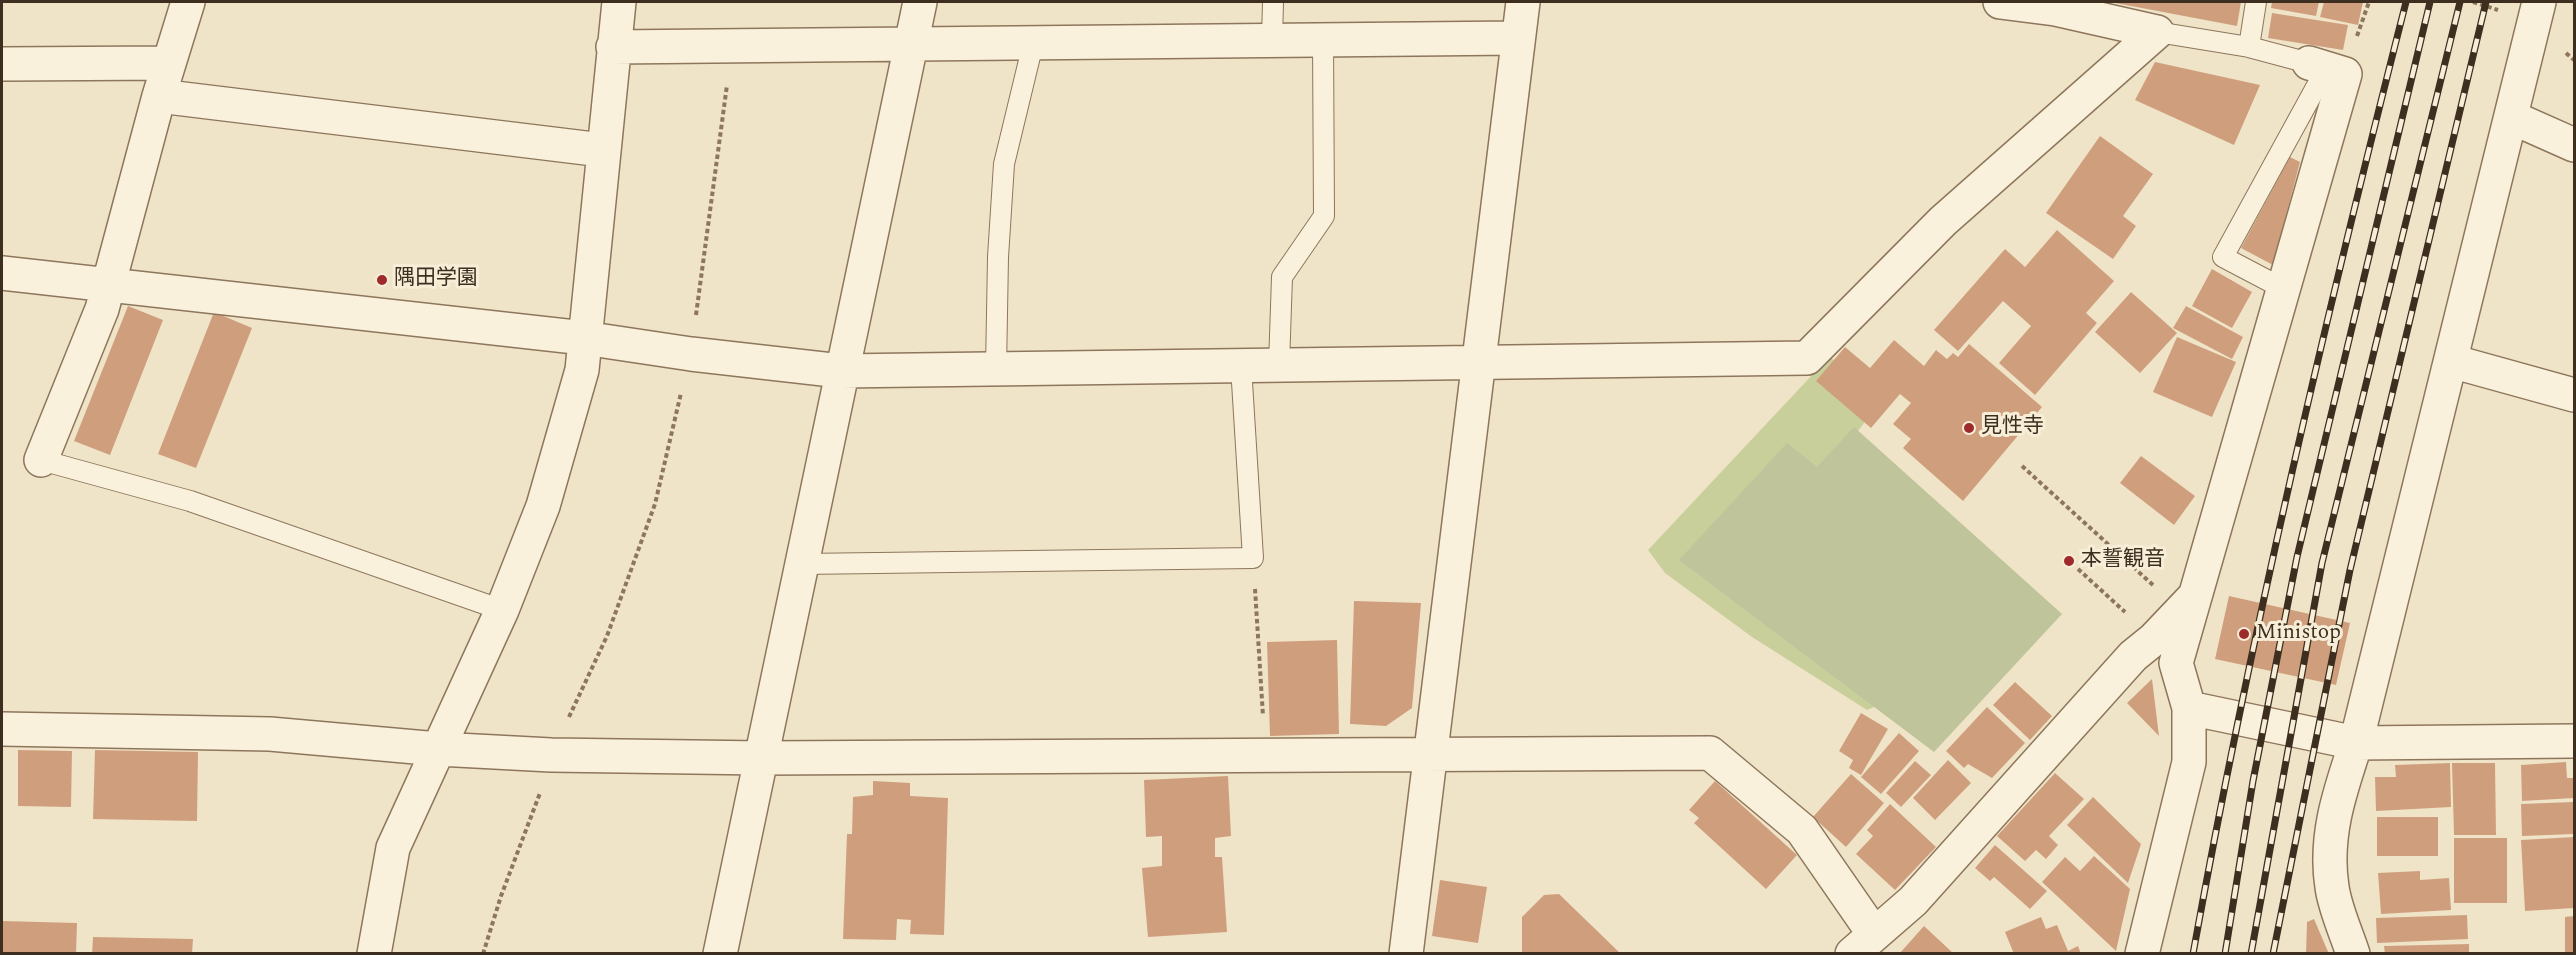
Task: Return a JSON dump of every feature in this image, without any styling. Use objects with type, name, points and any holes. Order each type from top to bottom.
[{"type":"street","points":[[41,460],[102,309],[168,63],[188,2]]},
{"type":"street","points":[[374,954],[393,848],[502,610],[543,506],[582,370],[619,2]]},
{"type":"street","points":[[720,954],[920,2]]},
{"type":"street","points":[[1406,954],[1523,2]]},
{"type":"street","points":[[2000,2],[2055,9],[2157,32]]},
{"type":"street","points":[[2353,954],[2332,890],[2328,848],[2337,800],[2356,743],[2540,2]]},
{"type":"street","points":[[2,273],[584,338],[691,354],[841,371],[1807,358],[1943,221],[2157,32]]},
{"type":"street","points":[[613,47],[1517,38]]},
{"type":"street","points":[[2,64],[168,63]]},
{"type":"street","points":[[2142,954],[2189,762],[2189,708],[2176,663],[2188,603],[2345,74],[2317,66]]},
{"type":"street","points":[[159,96],[603,150]]},
{"type":"street","points":[[2511,117],[2574,146]]},
{"type":"street","points":[[2451,361],[2574,395]]},
{"type":"street","points":[[2,729],[270,734],[438,749],[551,755],[762,758],[1710,753],[1802,830],[1863,944],[1913,901],[2133,656],[2154,639],[2188,603]]},
{"type":"street","points":[[2189,708],[2356,743],[2574,741]]},
{"type":"lane","points":[[1272,40],[1273,2]]},
{"type":"lane","points":[[2249,47],[2256,2]]},
{"type":"lane","points":[[2157,32],[2249,47],[2317,66],[2223,257],[2282,288]]},
{"type":"lane","points":[[1279,365],[1281,277],[1324,216],[1323,39]]},
{"type":"lane","points":[[996,369],[998,257],[1004,164],[1033,44]]},
{"type":"lane","points":[[802,564],[1253,558],[1241,366]]},
{"type":"lane","points":[[41,460],[190,501],[502,610]]},
{"type":"path","points":[[483,954],[501,896],[549,768],[551,755],[607,636],[655,504],[691,354],[732,45]]},
{"type":"path","points":[[2022,466],[2188,603]]},
{"type":"path","points":[[1253,558],[1265,755]]},
{"type":"path","points":[[2078,569],[2154,639]]},
{"type":"green space","points":[[1829,357],[1844,366],[1868,418],[1843,450],[1879,705],[1867,710],[1752,637],[1665,573],[1648,550]]},
{"type":"green space","points":[[1854,427],[2062,614],[1934,752],[1679,560],[1787,443],[1817,467]]},
{"type":"building","points":[[2110,2],[2241,2],[2237,26]]},
{"type":"building","points":[[2272,2],[2319,2],[2316,16],[2271,8]]},
{"type":"building","points":[[2324,2],[2363,2],[2358,25],[2320,17]]},
{"type":"building","points":[[2272,13],[2348,25],[2343,50],[2268,38]]},
{"type":"building","points":[[2155,62],[2260,85],[2234,145],[2135,100]]},
{"type":"building","points":[[2100,136],[2153,174],[2123,216],[2136,226],[2113,259],[2046,213]]},
{"type":"building","points":[[2290,157],[2300,162],[2273,265],[2241,248]]},
{"type":"building","points":[[2057,230],[2114,281],[2086,313],[2097,323],[2035,395],[1999,363],[2031,326],[2003,301],[1958,351],[1934,330],[2005,249],[2025,267]]},
{"type":"building","points":[[2212,269],[2252,292],[2232,328],[2192,306]]},
{"type":"building","points":[[2131,292],[2177,333],[2140,373],[2095,332]]},
{"type":"building","points":[[128,306],[163,320],[110,455],[74,441]]},
{"type":"building","points":[[2186,306],[2243,337],[2232,359],[2173,328]]},
{"type":"building","points":[[214,312],[252,328],[196,468],[158,454]]},
{"type":"building","points":[[2177,337],[2236,362],[2212,417],[2153,392]]},
{"type":"building","points":[[1894,340],[1924,366],[1936,350],[1947,359],[1953,353],[1958,357],[1969,344],[2042,407],[1963,501],[1903,448],[1911,439],[1893,424],[1911,403],[1900,394],[1871,428],[1816,381],[1845,347],[1870,368]]},
{"type":"building","points":[[2141,456],[2195,496],[2174,525],[2120,483]]},
{"type":"building","points":[[2229,596],[2350,623],[2336,685],[2215,659]]},
{"type":"building","points":[[1354,601],[1421,603],[1412,708],[1386,726],[1350,724]]},
{"type":"building","points":[[1337,640],[1339,734],[1270,736],[1267,642]]},
{"type":"building","points":[[2152,679],[2159,736],[2127,703]]},
{"type":"building","points":[[2015,682],[2052,716],[2030,740],[1993,705]]},
{"type":"building","points":[[1987,707],[2025,743],[1992,778],[1968,764],[1964,768],[1946,751]]},
{"type":"building","points":[[1861,713],[1888,729],[1861,775],[1849,768],[1853,760],[1839,751]]},
{"type":"building","points":[[1899,733],[1919,751],[1881,794],[1861,777]]},
{"type":"building","points":[[18,750],[72,751],[71,807],[18,806]]},
{"type":"building","points":[[95,750],[198,752],[197,821],[93,819]]},
{"type":"building","points":[[1948,760],[1971,783],[1935,820],[1913,798]]},
{"type":"building","points":[[1915,761],[1931,775],[1901,807],[1886,793]]},
{"type":"building","points":[[2566,762],[2567,778],[2574,778],[2574,798],[2522,801],[2521,765]]},
{"type":"building","points":[[2450,763],[2451,807],[2376,811],[2375,777],[2396,777],[2395,765]]},
{"type":"building","points":[[2452,763],[2495,763],[2496,835],[2454,835]]},
{"type":"building","points":[[2055,773],[2084,799],[2049,836],[2058,845],[2046,859],[2036,850],[2025,861],[1997,836]]},
{"type":"building","points":[[1851,774],[1884,803],[1846,847],[1813,817]]},
{"type":"building","points":[[1228,776],[1231,836],[1215,838],[1215,857],[1222,857],[1227,932],[1148,937],[1142,868],[1162,866],[1162,836],[1146,837],[1144,780]]},
{"type":"building","points":[[873,781],[910,783],[910,796],[948,798],[944,935],[910,934],[911,920],[897,919],[896,940],[843,939],[847,834],[852,834],[853,797],[873,795]]},
{"type":"building","points":[[1715,781],[1797,855],[1766,889],[1694,823],[1699,818],[1689,810]]},
{"type":"building","points":[[2093,797],[2141,844],[2128,883],[2067,825]]},
{"type":"building","points":[[2573,802],[2574,834],[2522,836],[2521,804]]},
{"type":"building","points":[[1890,804],[1936,847],[1895,890],[1856,854],[1873,836],[1867,830]]},
{"type":"building","points":[[2377,817],[2438,817],[2438,856],[2377,856]]},
{"type":"building","points":[[2574,837],[2574,908],[2525,911],[2521,840]]},
{"type":"building","points":[[2454,838],[2507,838],[2507,903],[2454,903]]},
{"type":"building","points":[[1995,845],[2047,891],[2030,909],[1994,877],[1990,881],[1975,868]]},
{"type":"building","points":[[2094,856],[2130,889],[2116,951],[2042,882],[2065,857],[2080,871]]},
{"type":"building","points":[[2420,871],[2420,880],[2449,878],[2451,910],[2381,914],[2378,873]]},
{"type":"building","points":[[1440,880],[1487,887],[1478,943],[1432,936]]},
{"type":"building","points":[[1559,894],[1621,954],[1522,954],[1522,917],[1544,895]]},
{"type":"building","points":[[2467,915],[2468,939],[2377,943],[2376,918]]},
{"type":"building","points":[[2574,916],[2574,954],[2565,954],[2565,917]]},
{"type":"building","points":[[2041,917],[2046,929],[2057,925],[2068,951],[2078,946],[2081,954],[2014,954],[2005,932]]},
{"type":"building","points":[[2314,919],[2329,954],[2306,954],[2307,922]]},
{"type":"building","points":[[2,921],[77,923],[76,954],[2,954]]},
{"type":"building","points":[[1924,926],[1954,954],[1899,954]]},
{"type":"building","points":[[93,937],[193,939],[192,954],[92,954]]},
{"type":"building","points":[[2469,944],[2469,954],[2385,954],[2384,946]]},
{"type":"railway","points":[[2193,954],[2240,714],[2291,476],[2406,2]]},
{"type":"railway","points":[[2225,954],[2253,781],[2297,557],[2430,2]]},
{"type":"railway","points":[[2251,954],[2322,563],[2460,2]]},
{"type":"railway","points":[[2273,954],[2350,570],[2486,2]]},
{"type":"place","name":"隅田学園","points":[[382,280]]},
{"type":"place","name":"見性寺","points":[[1969,428]]},
{"type":"place","name":"本誓観音","points":[[2069,561]]},
{"type":"place","name":"Ministop","points":[[2244,634]]}]
